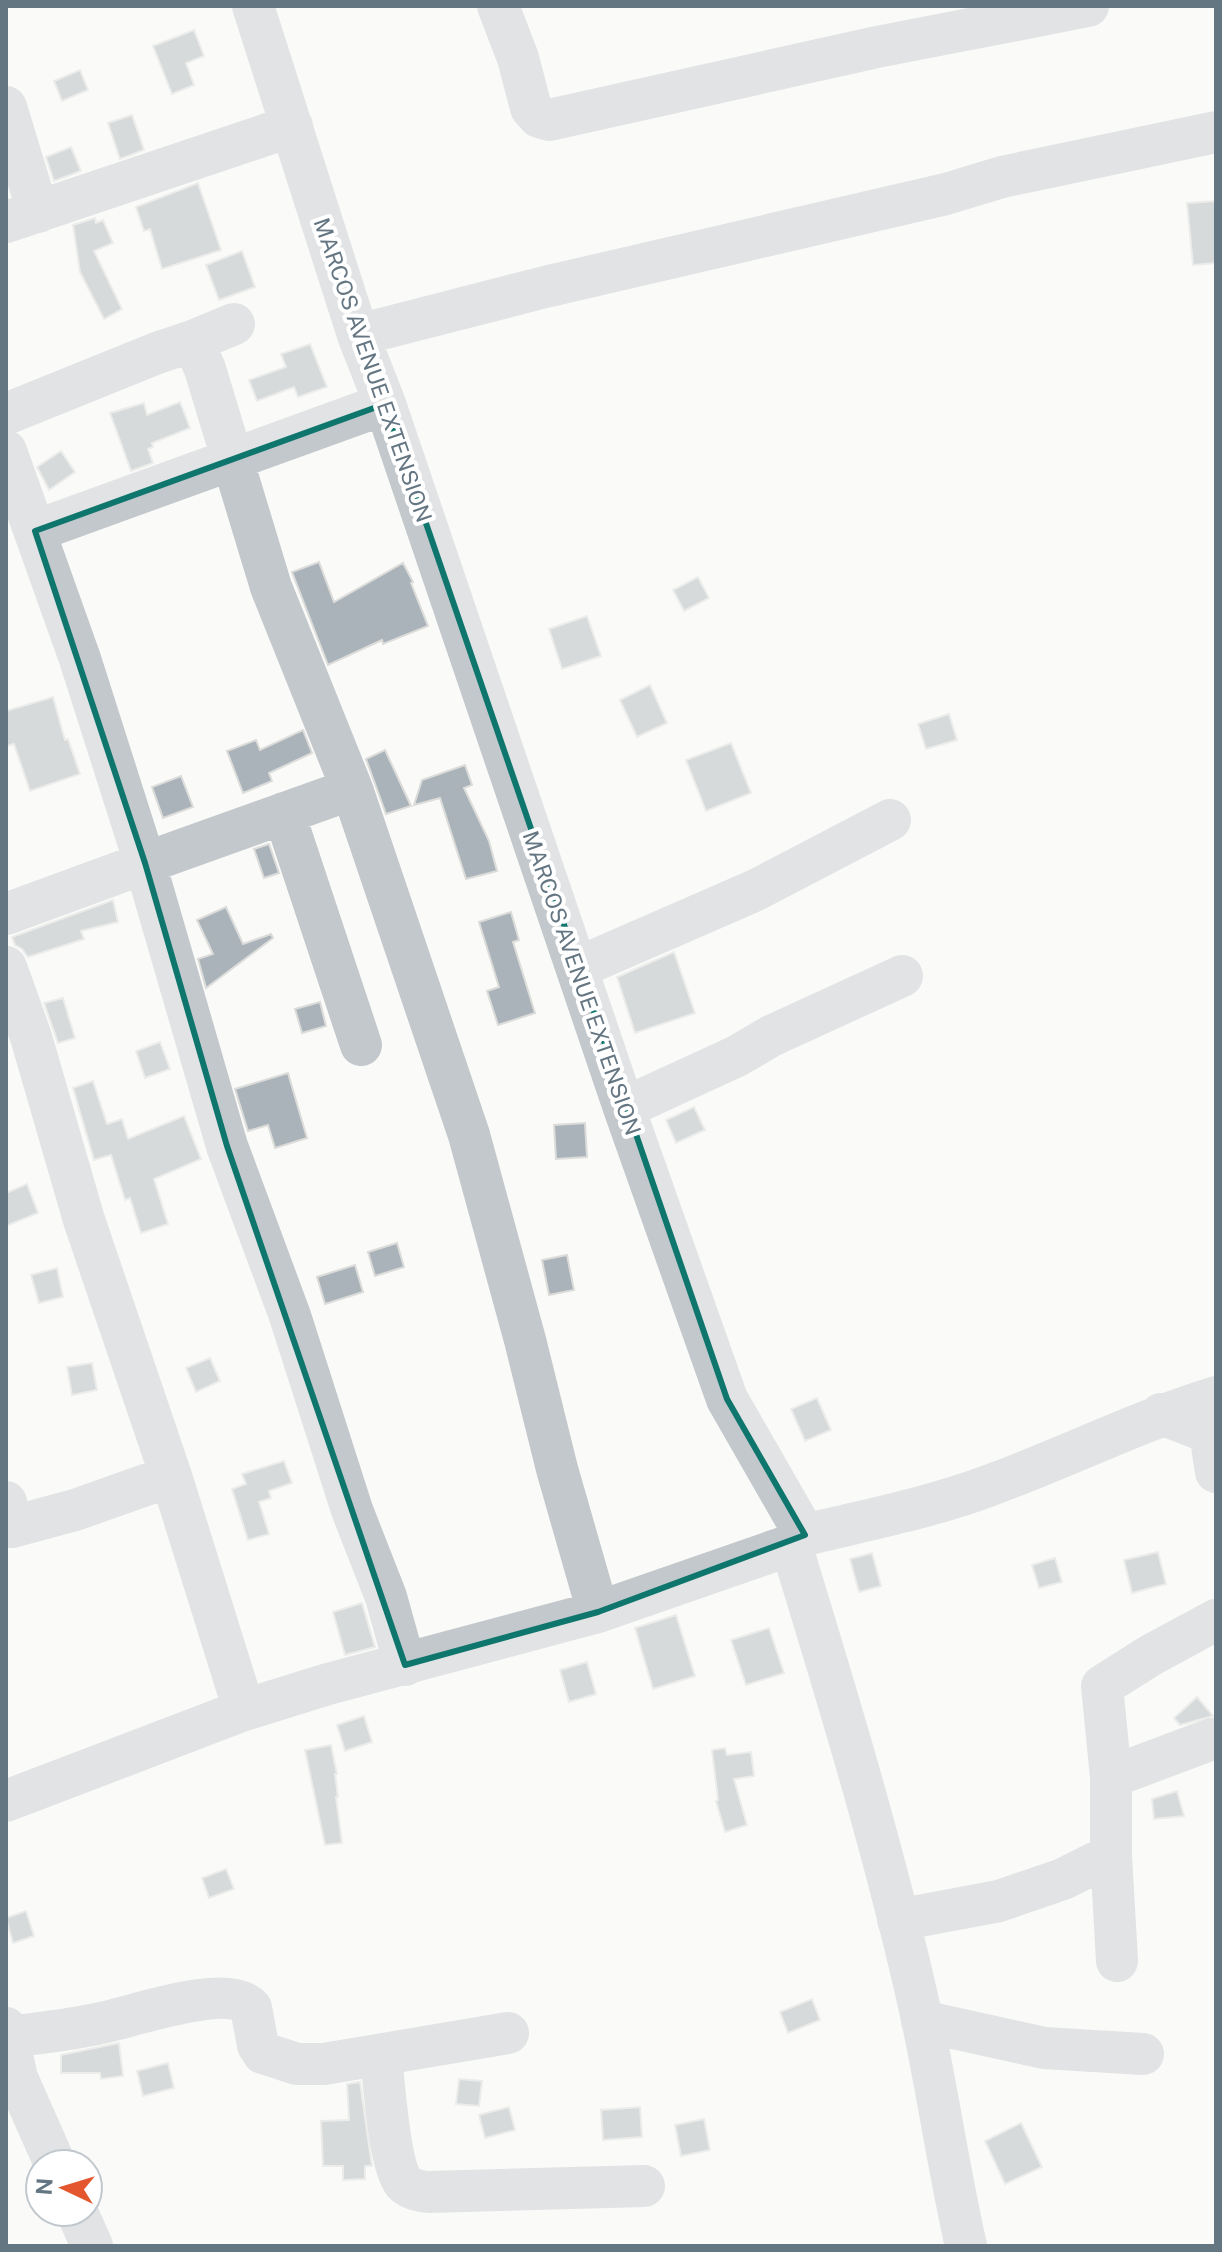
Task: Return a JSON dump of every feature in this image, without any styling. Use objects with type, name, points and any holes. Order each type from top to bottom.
[{"type":"street","name":"MARCOS AVENUE EXTENSION","points":[[253,6],[358,335],[385,404],[624,1108],[727,1399],[798,1540],[898,1920],[922,2021],[966,2246]]},
{"type":"street","points":[[498,6],[518,58],[531,108],[539,117],[549,120],[877,47],[1088,6]]},
{"type":"street","points":[[6,107],[22,217],[292,126]]},
{"type":"street","points":[[358,335],[545,287],[931,198],[1002,177],[1216,132]]},
{"type":"street","points":[[6,414],[234,324]]},
{"type":"street","points":[[193,341],[205,369],[271,587],[352,789],[469,1135],[598,1612]]},
{"type":"street","points":[[35,531],[385,404]]},
{"type":"street","points":[[6,451],[80,659],[145,863],[227,1146],[290,1316],[352,1510],[386,1597],[405,1665]]},
{"type":"street","points":[[6,914],[352,789]]},
{"type":"street","points":[[284,813],[361,1045]]},
{"type":"street","points":[[577,968],[756,890],[890,820]]},
{"type":"street","points":[[6,967],[31,1037],[84,1220],[171,1476],[244,1710]]},
{"type":"street","points":[[624,1108],[902,976]]},
{"type":"street","points":[[6,1801],[244,1710],[328,1684],[598,1612],[798,1540],[988,1486],[1161,1414],[1214,1434]]},
{"type":"street","points":[[8,1519],[75,1510],[171,1476]]},
{"type":"street","points":[[1117,1961],[1111,1855],[1111,1777],[1102,1686],[1216,1620]]},
{"type":"street","points":[[1111,1777],[1212,1739]]},
{"type":"street","points":[[898,1920],[999,1901],[1063,1879],[1111,1855]]},
{"type":"street","points":[[47,2148],[12,2079],[7,2033],[102,2023],[175,2003],[237,1998],[251,2008],[258,2045],[263,2053],[297,2064],[381,2055],[508,2033]]},
{"type":"street","points":[[922,2021],[1044,2048],[1143,2054]]},
{"type":"street","points":[[381,2055],[398,2171],[404,2183],[414,2189],[443,2192],[644,2186]]},
{"type":"highlighted area","points":[[385,404],[727,1399],[805,1535],[598,1612],[405,1665],[227,1146],[145,863],[35,531]]},
{"type":"building","points":[[194,30],[204,56],[186,63],[194,85],[172,94],[153,46]]},
{"type":"building","points":[[80,70],[88,90],[62,101],[54,81]]},
{"type":"building","points":[[132,115],[144,150],[120,159],[108,123]]},
{"type":"building","points":[[71,147],[81,171],[54,181],[46,157]]},
{"type":"building","points":[[198,183],[221,250],[162,269],[150,229],[144,231],[136,207]]},
{"type":"building","points":[[1216,201],[1216,263],[1193,265],[1187,203]]},
{"type":"building","points":[[95,218],[96,223],[103,220],[113,243],[94,251],[122,309],[104,319],[80,272],[73,225]]},
{"type":"building","points":[[242,251],[255,287],[219,300],[206,265]]},
{"type":"building","points":[[310,344],[327,387],[298,397],[294,387],[257,401],[249,380],[286,367],[281,354]]},
{"type":"building","points":[[180,402],[190,428],[152,443],[153,447],[148,449],[153,463],[131,471],[110,413],[144,403],[147,415]]},
{"type":"building","points":[[61,451],[75,472],[49,490],[37,467]]},
{"type":"building","points":[[319,562],[334,602],[403,563],[428,626],[383,644],[382,640],[328,665],[292,572]]},
{"type":"building","points":[[698,577],[709,598],[684,611],[673,590]]},
{"type":"building","points":[[587,616],[601,656],[562,669],[549,629]]},
{"type":"building","points":[[650,685],[667,723],[637,737],[620,700]]},
{"type":"building","points":[[53,697],[65,740],[68,739],[80,774],[30,791],[14,744],[6,746],[6,711]]},
{"type":"building","points":[[949,714],[957,740],[926,749],[918,724]]},
{"type":"building","points":[[303,730],[312,753],[269,773],[272,781],[243,793],[227,751],[256,740],[260,750]]},
{"type":"building","points":[[731,743],[751,793],[706,811],[686,760]]},
{"type":"building","points":[[385,750],[411,806],[386,814],[366,759]]},
{"type":"building","points":[[465,765],[472,785],[464,788],[489,841],[497,871],[466,879],[440,798],[414,805],[422,780]]},
{"type":"building","points":[[181,776],[193,807],[163,818],[152,787]]},
{"type":"building","points":[[269,844],[279,873],[264,878],[254,849]]},
{"type":"building","points":[[113,900],[118,922],[81,931],[84,939],[28,957],[15,945],[12,937]]},
{"type":"building","points":[[226,907],[243,944],[271,934],[273,938],[206,988],[198,959],[213,954],[197,920]]},
{"type":"building","points":[[511,912],[519,940],[513,942],[535,1013],[498,1025],[487,991],[499,987],[479,922]]},
{"type":"building","points":[[674,952],[695,1013],[635,1033],[617,977]]},
{"type":"building","points":[[63,998],[75,1038],[58,1043],[44,1003]]},
{"type":"building","points":[[320,1002],[326,1026],[302,1033],[295,1009]]},
{"type":"building","points":[[160,1042],[170,1069],[145,1078],[136,1051]]},
{"type":"building","points":[[288,1073],[307,1138],[275,1148],[268,1125],[248,1131],[235,1089]]},
{"type":"building","points":[[93,1081],[107,1124],[122,1119],[128,1139],[184,1116],[201,1159],[154,1179],[168,1224],[141,1233],[130,1198],[125,1200],[111,1155],[94,1160],[73,1088]]},
{"type":"building","points":[[694,1107],[705,1130],[676,1143],[666,1120]]},
{"type":"building","points":[[585,1123],[587,1157],[556,1159],[554,1125]]},
{"type":"building","points":[[27,1184],[38,1213],[6,1226],[6,1193]]},
{"type":"building","points":[[397,1243],[404,1267],[375,1276],[368,1252]]},
{"type":"building","points":[[567,1255],[574,1290],[549,1295],[542,1260]]},
{"type":"building","points":[[355,1265],[363,1292],[325,1304],[317,1277]]},
{"type":"building","points":[[57,1268],[63,1297],[39,1303],[31,1275]]},
{"type":"building","points":[[210,1358],[220,1381],[196,1392],[186,1368]]},
{"type":"building","points":[[92,1363],[97,1390],[72,1395],[67,1367]]},
{"type":"building","points":[[817,1398],[831,1430],[805,1441],[791,1409]]},
{"type":"building","points":[[284,1461],[292,1483],[269,1491],[271,1498],[259,1502],[269,1534],[248,1540],[232,1489],[246,1484],[242,1474]]},
{"type":"building","points":[[1158,1552],[1166,1584],[1132,1593],[1124,1560]]},
{"type":"building","points":[[872,1553],[881,1586],[859,1592],[850,1559]]},
{"type":"building","points":[[1055,1558],[1062,1582],[1039,1588],[1032,1565]]},
{"type":"building","points":[[362,1603],[375,1647],[345,1655],[333,1612]]},
{"type":"building","points":[[676,1615],[695,1676],[653,1689],[635,1628]]},
{"type":"building","points":[[769,1628],[784,1673],[746,1685],[731,1640]]},
{"type":"building","points":[[587,1662],[596,1694],[569,1702],[560,1670]]},
{"type":"building","points":[[1197,1697],[1213,1716],[1180,1725],[1174,1718]]},
{"type":"building","points":[[364,1716],[372,1742],[345,1751],[337,1725]]},
{"type":"building","points":[[331,1745],[337,1774],[336,1797],[342,1843],[325,1845],[305,1750]]},
{"type":"building","points":[[725,1748],[727,1755],[751,1752],[754,1776],[734,1779],[747,1825],[725,1832],[716,1801],[712,1750]]},
{"type":"building","points":[[1177,1791],[1184,1816],[1154,1819],[1152,1799]]},
{"type":"building","points":[[226,1869],[234,1889],[209,1898],[202,1878]]},
{"type":"building","points":[[26,1911],[34,1936],[13,1943],[6,1918]]},
{"type":"building","points":[[812,1999],[820,2020],[788,2033],[780,2012]]},
{"type":"building","points":[[119,2043],[123,2076],[101,2079],[100,2073],[61,2073],[61,2055]]},
{"type":"building","points":[[168,2063],[174,2088],[143,2096],[137,2071]]},
{"type":"building","points":[[459,2079],[482,2081],[479,2106],[456,2104]]},
{"type":"building","points":[[360,2082],[372,2166],[365,2166],[365,2179],[343,2180],[343,2166],[323,2166],[321,2121],[349,2120],[347,2084]]},
{"type":"building","points":[[509,2107],[515,2130],[485,2138],[479,2115]]},
{"type":"building","points":[[640,2107],[642,2137],[603,2140],[601,2110]]},
{"type":"building","points":[[704,2119],[710,2150],[681,2156],[675,2125]]},
{"type":"building","points":[[1021,2123],[1042,2167],[1005,2184],[985,2141]]}]
